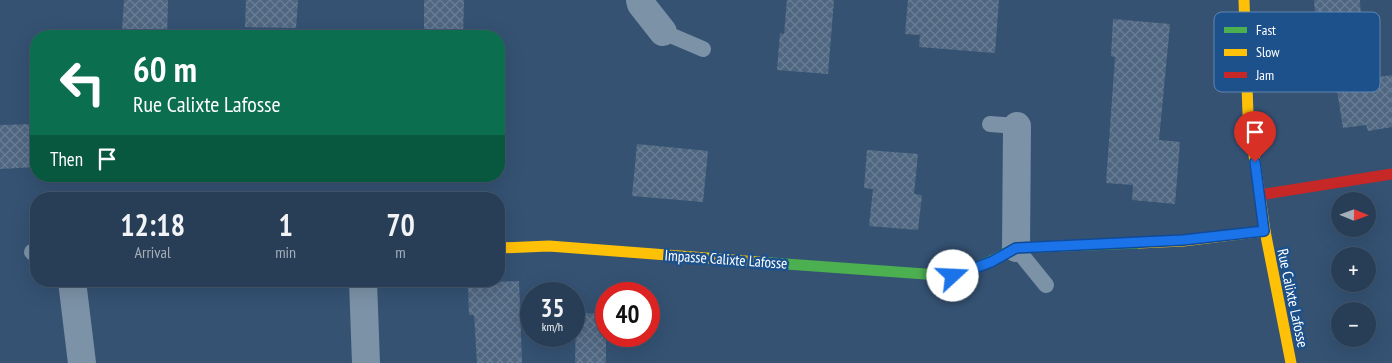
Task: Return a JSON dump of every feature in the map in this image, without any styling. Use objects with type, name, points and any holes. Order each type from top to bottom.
[{"type":"street","points":[[640,0],[640,4],[663,32]]},
{"type":"street","name":"Rue Calixte Lafosse","points":[[1247,92],[1248,114],[1264,231],[1291,363]]},
{"type":"street","points":[[1003,125],[1016,248],[1183,240],[1264,231]]},
{"type":"street","points":[[1259,195],[1392,174]]},
{"type":"street","name":"Impasse Calixte Lafosse","points":[[505,248],[549,246],[953,276],[991,262],[1016,248]]},
{"type":"street","points":[[73,287],[82,363]]},
{"type":"street","points":[[363,287],[366,363]]},
{"type":"lane","points":[[663,32],[703,49]]},
{"type":"lane","points":[[1016,248],[1046,285]]},
{"type":"building","points":[[124,0],[168,0],[167,30],[122,30]]},
{"type":"building","points":[[246,0],[298,0],[296,28],[245,27]]},
{"type":"building","points":[[424,0],[464,0],[463,30],[424,30]]},
{"type":"building","points":[[787,0],[834,0],[828,74],[777,70],[780,33],[784,34]]},
{"type":"building","points":[[908,0],[999,0],[995,53],[919,47],[920,35],[905,34]]},
{"type":"building","points":[[1314,0],[1360,0],[1361,12],[1315,12]]},
{"type":"building","points":[[1113,19],[1170,24],[1159,140],[1180,142],[1175,204],[1132,200],[1133,185],[1106,183],[1115,57],[1111,56]]},
{"type":"building","points":[[1392,75],[1392,127],[1368,131],[1366,125],[1343,128],[1337,92],[1380,92],[1380,77]]},
{"type":"building","points":[[30,124],[30,167],[0,169],[0,125]]},
{"type":"building","points":[[637,144],[708,151],[703,202],[632,196]]},
{"type":"building","points":[[867,150],[918,154],[914,194],[922,195],[918,230],[869,226],[873,189],[864,188]]},
{"type":"building","points":[[519,281],[522,363],[477,363],[474,315],[469,315],[468,287],[505,287],[505,282]]},
{"type":"building","points":[[585,313],[595,314],[595,347],[606,347],[606,363],[575,363],[575,347],[585,347]]},
{"type":"traffic: fast","points":[[759,262],[953,276],[991,261],[1016,248],[1139,243]]},
{"type":"traffic: slow","points":[[1244,0],[1244,12]]},
{"type":"traffic: slow","points":[[1247,92],[1248,114],[1265,231],[1291,363]]},
{"type":"traffic: slow","points":[[1139,243],[1183,241],[1265,231]]},
{"type":"traffic: slow","points":[[505,248],[549,246],[759,262]]},
{"type":"traffic: jam","points":[[1259,195],[1392,174]]},
{"type":"route","points":[[953,276],[991,262],[1016,248],[1183,240],[1264,231],[1255,162]]}]
